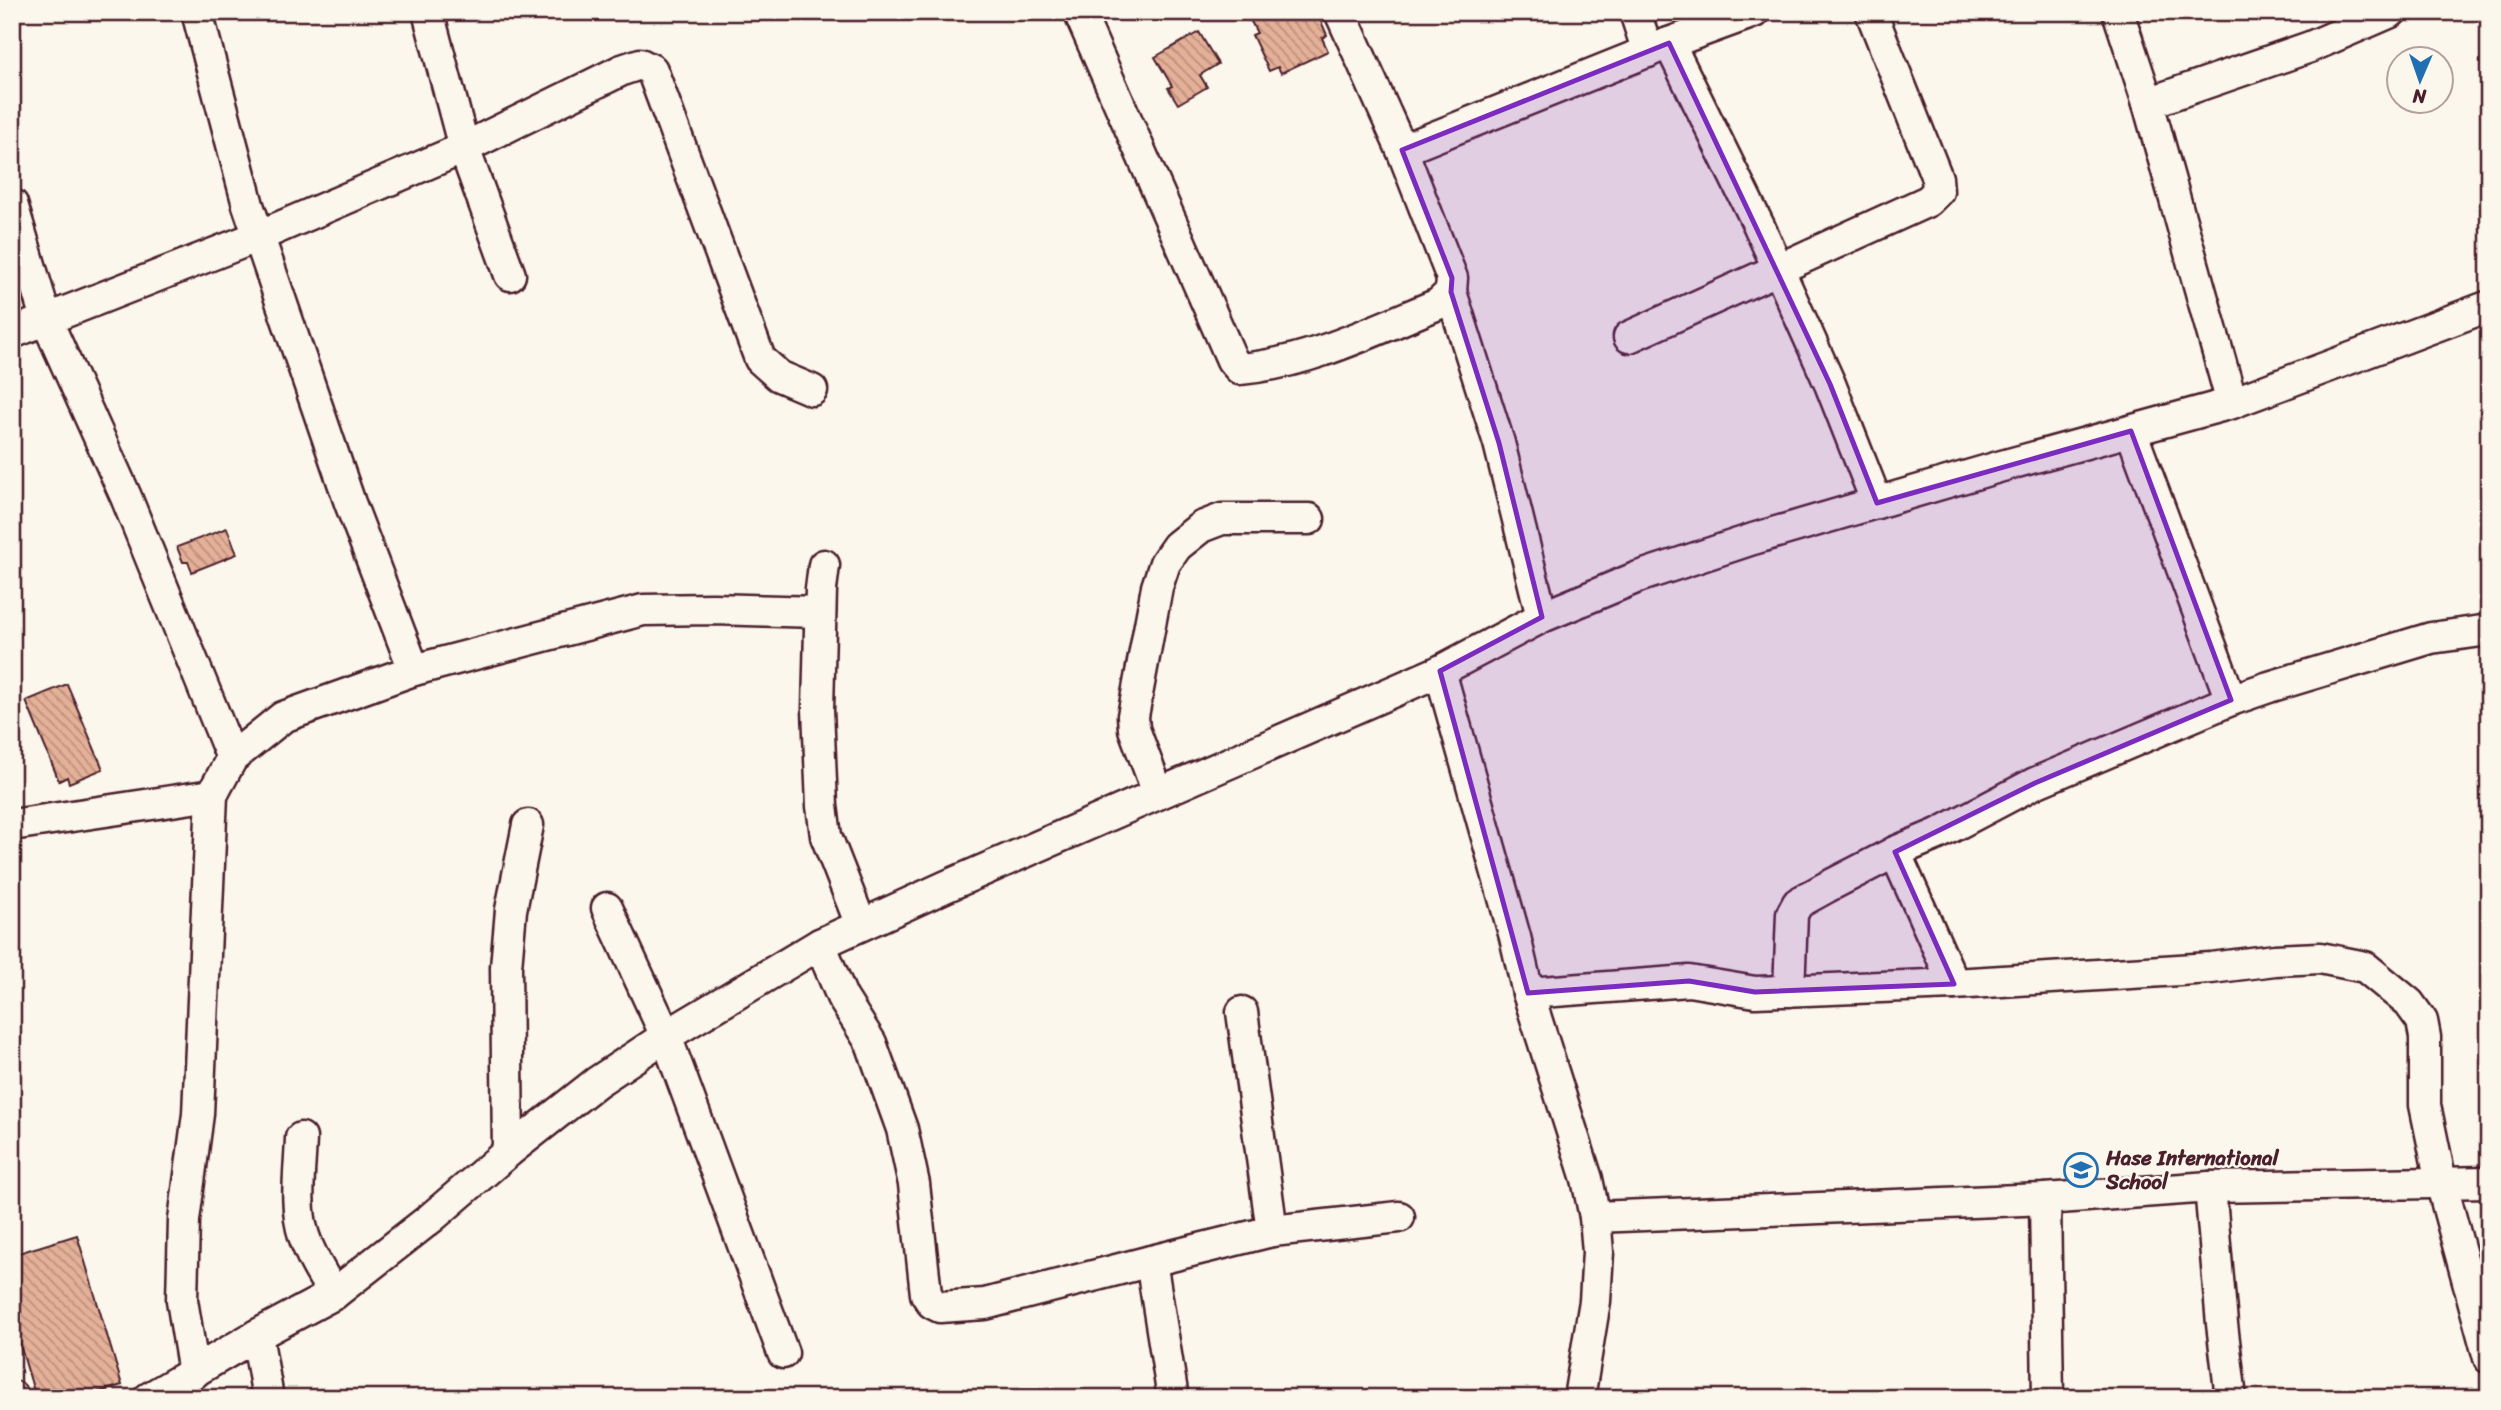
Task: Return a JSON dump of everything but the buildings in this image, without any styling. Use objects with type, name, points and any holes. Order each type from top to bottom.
[{"type":"street","points":[[197,12],[248,205],[350,503],[414,670]]},
{"type":"street","points":[[428,12],[464,148],[510,275]]},
{"type":"street","points":[[1079,12],[1232,360],[1240,369],[1255,368],[1329,348],[1438,304],[1451,292]]},
{"type":"street","points":[[1340,12],[1402,150],[1452,278],[1451,292],[1499,443],[1542,617]]},
{"type":"street","points":[[1635,12],[1659,47],[1778,267],[1830,384],[1877,503]]},
{"type":"street","points":[[1402,150],[1754,12]]},
{"type":"street","points":[[1629,337],[1928,201],[1938,191],[1937,178],[1871,12]]},
{"type":"street","points":[[2118,12],[2148,103],[2232,403]]},
{"type":"street","points":[[2148,103],[2310,47],[2391,12]]},
{"type":"street","points":[[12,333],[259,236],[464,148],[622,70],[640,64],[652,70],[760,359],[779,376],[812,390]]},
{"type":"street","points":[[12,204],[46,319],[126,497],[232,758]]},
{"type":"street","points":[[149,1398],[334,1294],[597,1082],[666,1036],[820,944],[1440,671],[1542,617],[1651,573],[1753,539],[2232,403],[2489,306]]},
{"type":"street","points":[[2131,431],[2231,700]]},
{"type":"street","points":[[1158,793],[1134,729],[1133,716],[1157,587],[1165,563],[1177,546],[1201,527],[1222,519],[1309,519]]},
{"type":"street","points":[[824,565],[818,709],[822,806],[826,836],[861,925]]},
{"type":"street","points":[[194,1373],[183,1300],[184,1220],[198,1114],[212,795],[232,758],[283,717],[414,670],[643,610],[820,612]]},
{"type":"street","points":[[1789,991],[1792,914],[1798,902],[2035,783],[2231,700],[2431,638],[2489,630]]},
{"type":"street","points":[[1440,671],[1516,937],[1528,993],[1587,1179],[1595,1217],[1598,1252],[1595,1301],[1578,1398]]},
{"type":"street","points":[[12,825],[212,795]]},
{"type":"street","points":[[508,1152],[506,967],[511,910],[528,825]]},
{"type":"street","points":[[1895,852],[1954,984]]},
{"type":"street","points":[[607,908],[666,1036],[783,1353]]},
{"type":"street","points":[[820,944],[842,997],[871,1043],[902,1129],[914,1184],[926,1294],[932,1303],[940,1307],[985,1304],[1272,1231],[1399,1217]]},
{"type":"street","points":[[1528,993],[1689,981],[1734,990],[1789,991],[1954,984],[2211,968],[2275,960],[2320,958],[2365,967],[2409,1003],[2422,1021],[2425,1037],[2425,1105],[2441,1182],[2489,1358]]},
{"type":"street","points":[[1242,1012],[1272,1231]]},
{"type":"street","points":[[301,1139],[299,1196],[303,1233],[315,1264],[334,1294]]},
{"type":"street","points":[[1595,1217],[2045,1199],[2210,1187],[2489,1182]]},
{"type":"street","points":[[2210,1187],[2231,1398]]},
{"type":"street","points":[[2045,1199],[2048,1398]]},
{"type":"street","points":[[1151,1261],[1173,1398]]},
{"type":"street","points":[[257,1335],[268,1398]]},
{"type":"highlighted area","points":[[1669,43],[1830,384],[1877,503],[2131,431],[2231,700],[2035,783],[1895,852],[1954,984],[1755,992],[1689,981],[1528,993],[1440,671],[1542,617],[1499,443],[1451,292],[1452,278],[1402,150]]},
{"type":"place","name":"Hase International School","points":[[2081,1170]]}]
